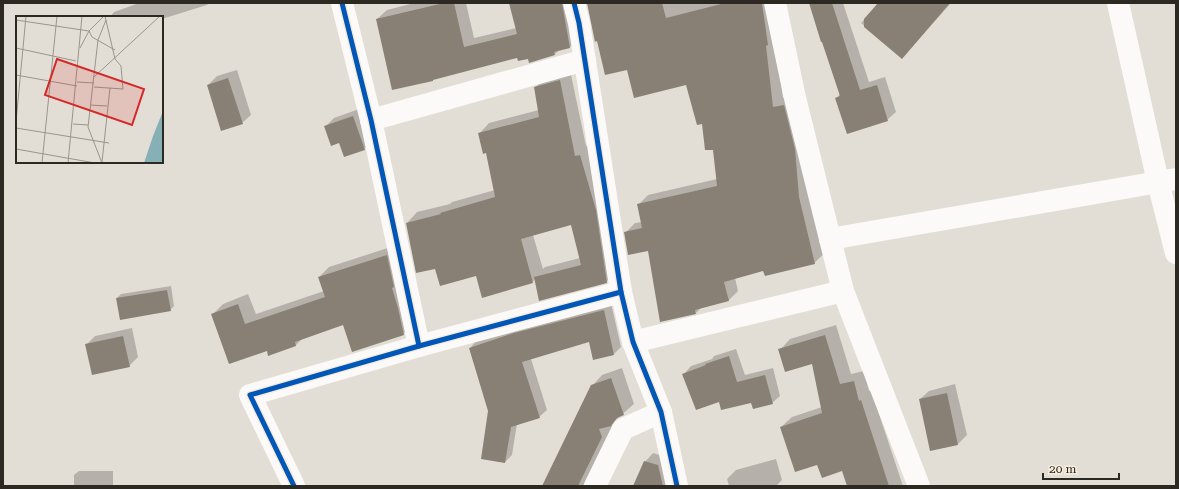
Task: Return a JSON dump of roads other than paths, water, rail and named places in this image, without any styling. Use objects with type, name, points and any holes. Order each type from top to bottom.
[{"type":"street","points":[[342,3],[371,120],[419,346]]},
{"type":"street","points":[[574,3],[585,60],[621,292],[632,342],[661,412],[677,486]]},
{"type":"street","points":[[775,3],[795,98],[843,291],[919,486]]},
{"type":"street","points":[[1118,3],[1167,181],[1176,254]]},
{"type":"street","points":[[371,120],[585,60]]},
{"type":"street","points":[[830,239],[1167,181]]},
{"type":"street","points":[[632,342],[843,291]]},
{"type":"street","points":[[294,486],[250,395],[419,346],[621,292]]},
{"type":"street","points":[[595,486],[623,429],[661,412]]}]
